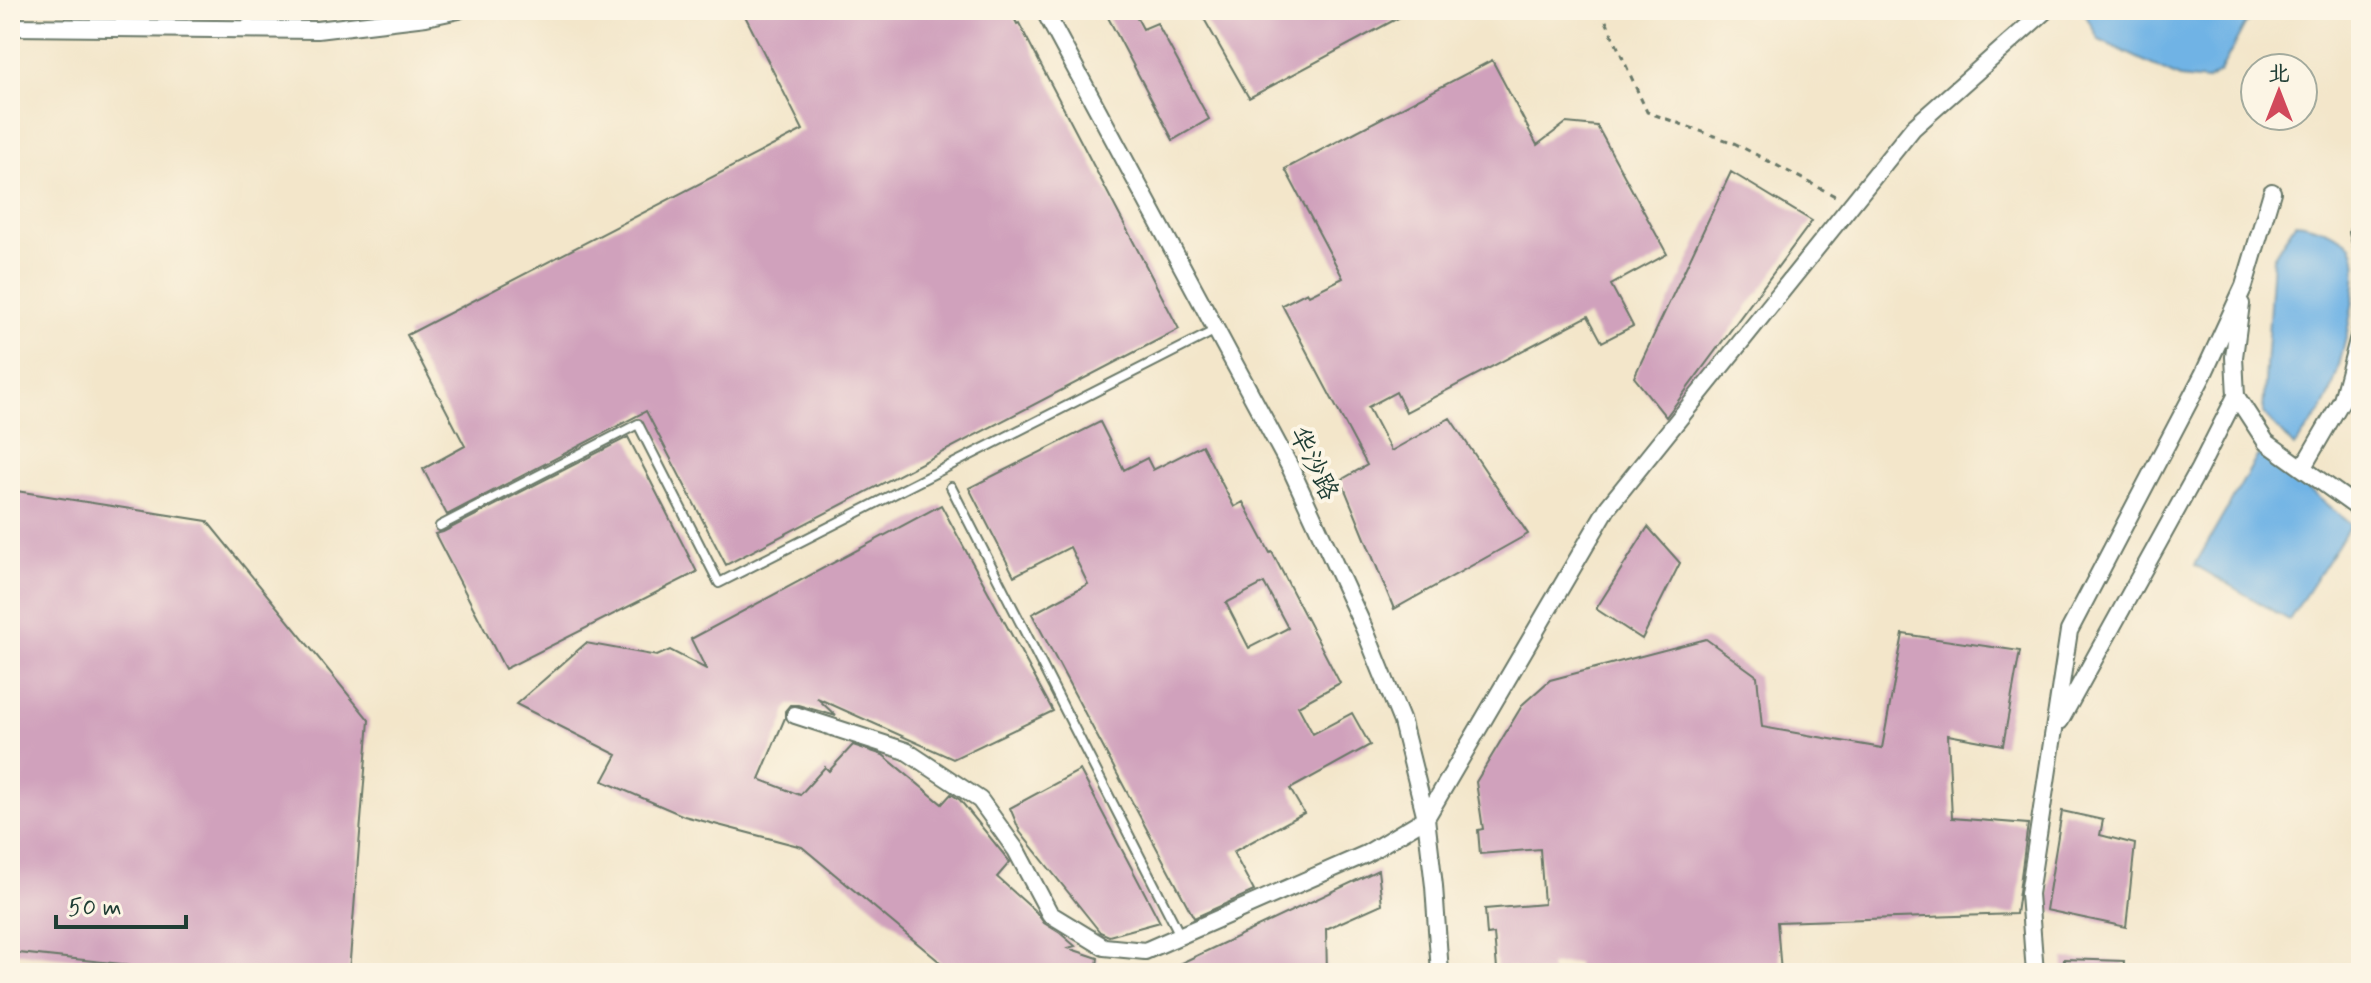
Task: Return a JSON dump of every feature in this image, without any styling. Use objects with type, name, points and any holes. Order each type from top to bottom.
[{"type":"street","points":[[10,27],[317,30],[459,10]]},
{"type":"street","name":"华沙路","points":[[1044,10],[1290,467],[1364,628],[1402,722],[1426,818],[1440,973]]},
{"type":"street","points":[[795,715],[906,751],[980,800],[1016,850],[1050,914],[1104,947],[1145,951],[1366,854],[1426,818],[1608,507],[1913,128],[2046,10]]},
{"type":"street","points":[[2035,973],[2029,894],[2069,631],[2203,375],[2244,286],[2272,192]]},
{"type":"street","points":[[2361,227],[2358,232],[2361,243]]},
{"type":"street","points":[[2054,733],[2236,396],[2234,357],[2244,286]]},
{"type":"street","points":[[2303,467],[2342,400],[2361,329]]},
{"type":"street","points":[[2236,396],[2266,442],[2361,510]]},
{"type":"lane","points":[[248,30],[249,10]]},
{"type":"lane","points":[[440,526],[638,424],[719,583],[1216,330]]},
{"type":"lane","points":[[951,487],[1180,936]]},
{"type":"path","points":[[1601,10],[1647,112],[1734,143],[1852,204]]},
{"type":"water","points":[[2083,10],[2264,10],[2245,25],[2220,72],[2206,81],[2180,78],[2099,40]]},
{"type":"water","points":[[2295,223],[2325,230],[2347,242],[2355,258],[2355,275],[2350,320],[2334,383],[2322,409],[2294,447],[2263,413],[2273,258]]},
{"type":"water","points":[[2258,455],[2272,459],[2351,525],[2289,620],[2195,565]]},
{"type":"building","points":[[742,10],[1010,10],[1179,329],[726,565],[646,411],[447,515],[423,469],[465,446],[407,335],[803,130]]},
{"type":"building","points":[[1104,10],[1133,10],[1143,29],[1157,23],[1209,119],[1173,140]]},
{"type":"building","points":[[1199,10],[1413,10],[1249,98]]},
{"type":"building","points":[[1492,60],[1537,145],[1566,123],[1597,126],[1667,254],[1611,285],[1633,326],[1602,342],[1588,316],[1406,412],[1396,392],[1368,407],[1391,451],[1450,418],[1528,534],[1394,609],[1341,480],[1367,465],[1282,305],[1343,278],[1285,169]]},
{"type":"building","points":[[1731,172],[1812,221],[1666,417],[1634,377]]},
{"type":"building","points":[[1100,422],[1124,470],[1147,458],[1153,470],[1202,445],[1234,507],[1243,502],[1340,683],[1298,706],[1313,734],[1352,713],[1370,745],[1290,789],[1304,813],[1233,852],[1254,891],[1194,918],[1032,614],[1088,584],[1070,547],[1014,576],[969,488]],"holes":[[[1264,583],[1288,628],[1249,648],[1226,603]]]},
{"type":"building","points":[[628,437],[697,572],[505,669],[435,534]]},
{"type":"building","points":[[10,490],[207,521],[369,720],[349,972],[205,973],[10,952]]},
{"type":"building","points":[[941,505],[1053,711],[953,759],[817,698],[836,716],[790,705],[759,779],[800,795],[825,767],[829,771],[853,745],[883,755],[942,804],[951,794],[960,800],[1010,862],[997,877],[1044,923],[1075,946],[1068,948],[1098,958],[1096,973],[953,973],[802,847],[684,816],[603,781],[617,755],[516,704],[586,643],[657,656],[670,650],[706,669],[691,639]]},
{"type":"building","points":[[1648,527],[1680,563],[1642,639],[1596,609]]},
{"type":"building","points":[[1903,634],[2020,651],[2003,745],[1948,735],[1952,818],[2028,824],[2016,914],[1777,922],[1781,973],[1577,973],[1577,963],[1550,965],[1551,973],[1516,973],[1516,967],[1497,969],[1494,934],[1487,935],[1485,909],[1544,904],[1540,849],[1480,854],[1478,830],[1483,829],[1476,782],[1523,704],[1550,680],[1706,639],[1757,676],[1762,727],[1882,748]]},
{"type":"building","points":[[1080,770],[1160,922],[1109,936],[1100,932],[1020,832],[1010,808]]},
{"type":"building","points":[[2062,811],[2103,820],[2100,835],[2135,844],[2126,927],[2046,910]]},
{"type":"building","points":[[1378,870],[1382,904],[1326,929],[1327,973],[1160,973]]},
{"type":"building","points":[[2064,959],[2124,961],[2123,973],[2063,973]]}]
